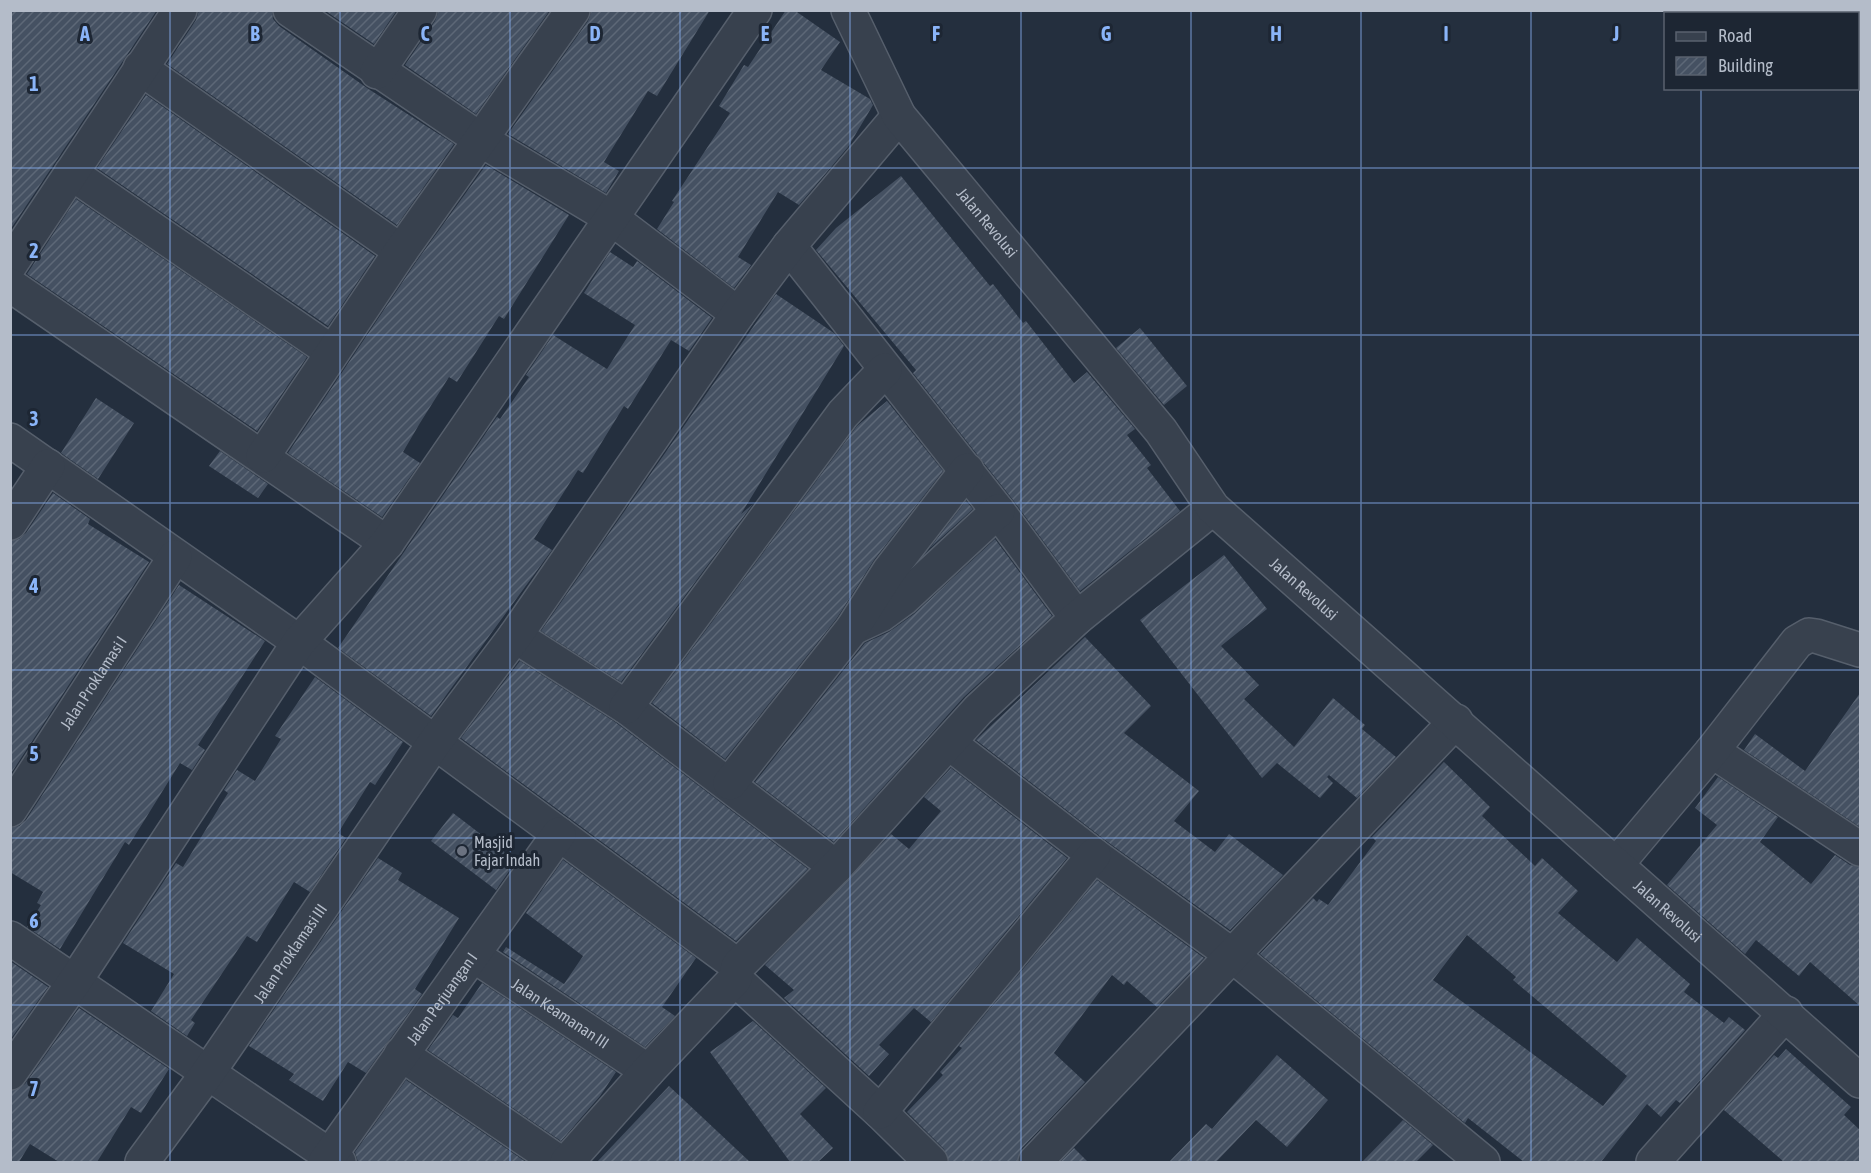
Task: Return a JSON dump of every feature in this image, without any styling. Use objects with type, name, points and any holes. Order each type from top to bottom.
[{"type":"street","points":[[10,265],[180,10]]},
{"type":"street","points":[[290,10],[377,72],[481,140],[610,217],[738,314]]},
{"type":"street","points":[[377,72],[420,10]]},
{"type":"street","points":[[263,456],[401,251],[573,10]]},
{"type":"street","points":[[10,1073],[75,981],[298,642],[387,543],[755,10]]},
{"type":"street","name":"Jalan Revolusi","points":[[848,10],[899,116],[1161,431],[1213,508],[1860,1081]]},
{"type":"street","points":[[140,68],[401,251]]},
{"type":"street","name":"Jalan Proklamasi III","points":[[142,1162],[207,1074],[435,742],[514,636],[738,314],[789,246],[899,116]]},
{"type":"street","points":[[71,173],[332,352]]},
{"type":"street","points":[[789,246],[885,370],[967,470],[1077,618]]},
{"type":"street","points":[[10,285],[387,543]]},
{"type":"street","points":[[626,707],[843,414],[885,370]]},
{"type":"street","points":[[10,440],[298,642],[435,742],[559,834],[736,972],[931,1162]]},
{"type":"street","points":[[10,523],[48,466]]},
{"type":"street","points":[[730,783],[852,629],[884,577],[967,470]]},
{"type":"street","points":[[567,1162],[736,972],[836,867],[978,710],[1077,618],[1213,508]]},
{"type":"street","points":[[852,629],[890,609],[998,511]]},
{"type":"street","name":"Jalan Proklamasi I","points":[[10,810],[175,557]]},
{"type":"street","points":[[514,636],[626,707],[730,783],[836,867]]},
{"type":"street","points":[[1616,865],[1712,751],[1797,642],[1812,636],[1860,650]]},
{"type":"street","points":[[1035,1162],[1456,721]]},
{"type":"street","points":[[949,743],[1094,855],[1232,955],[1483,1162]]},
{"type":"street","points":[[1712,751],[1860,849]]},
{"type":"street","name":"Jalan Perjuangan I","points":[[332,1160],[401,1054],[559,834]]},
{"type":"street","points":[[880,1112],[1094,855]]},
{"type":"street","points":[[10,938],[332,1160]]},
{"type":"street","name":"Jalan Keamanan III","points":[[473,955],[648,1071]]},
{"type":"street","points":[[1653,1162],[1786,1014]]},
{"type":"street","points":[[401,1054],[559,1162]]},
{"type":"building","points":[[10,10],[157,10],[10,230]]},
{"type":"building","points":[[199,10],[272,10],[273,19],[279,26],[367,88],[454,144],[397,225],[167,64],[196,20]]},
{"type":"building","points":[[324,10],[397,10],[374,44]]},
{"type":"building","points":[[439,10],[550,10],[476,114],[405,65],[435,21]]},
{"type":"building","points":[[592,10],[710,10],[657,96],[648,91],[604,162],[619,171],[606,193],[508,134],[588,21]]},
{"type":"building","points":[[786,10],[794,10],[840,42],[821,70],[870,99],[873,105],[848,147],[799,205],[778,192],[738,257],[751,265],[734,288],[657,229],[674,202],[672,201],[730,113],[719,106],[744,65],[748,67]]},
{"type":"building","points":[[146,95],[375,256],[328,326],[97,168]]},
{"type":"building","points":[[486,165],[569,215],[504,319],[499,316],[457,382],[449,377],[420,423],[403,452],[420,463],[382,517],[288,453],[416,262]]},
{"type":"building","points":[[901,176],[990,286],[993,284],[1023,323],[1026,321],[1074,383],[1087,372],[1135,429],[1127,435],[1151,465],[1147,468],[1180,511],[1080,591],[1013,500],[913,373],[916,370],[816,250],[836,228]]},
{"type":"building","points":[[76,199],[307,357],[257,431],[27,274]]},
{"type":"building","points":[[610,252],[633,267],[637,261],[712,318],[689,351],[671,340],[628,409],[624,406],[583,473],[578,470],[534,539],[552,550],[431,716],[338,648],[497,417],[500,419],[529,377],[526,375],[553,335],[607,369],[635,325],[584,293]]},
{"type":"building","points":[[776,294],[834,333],[844,346],[741,514],[753,504],[621,682],[541,631]]},
{"type":"building","points":[[1140,328],[1187,386],[1164,405],[1116,348]]},
{"type":"building","points":[[96,398],[134,423],[98,479],[61,453]]},
{"type":"building","points":[[887,401],[943,471],[874,560],[837,618],[725,759],[652,703],[857,426]]},
{"type":"building","points":[[220,451],[268,484],[258,498],[209,466]]},
{"type":"building","points":[[53,493],[90,519],[88,524],[149,562],[10,775],[10,541],[19,539],[26,533]]},
{"type":"building","points":[[966,501],[973,509],[930,548]]},
{"type":"building","points":[[995,539],[1052,616],[964,697],[834,842],[755,782],[865,643],[889,632],[914,614]]},
{"type":"building","points":[[1224,555],[1267,609],[1221,646],[1259,685],[1244,699],[1294,747],[1333,698],[1365,725],[1362,729],[1396,757],[1357,798],[1329,775],[1327,777],[1333,783],[1320,798],[1277,763],[1262,778],[1140,620]]},
{"type":"building","points":[[179,585],[265,641],[198,745],[205,750],[192,770],[180,763],[129,845],[125,842],[60,949],[27,927],[41,905],[37,903],[43,892],[10,872],[10,828],[19,826],[26,820]]},
{"type":"building","points":[[1085,637],[1151,706],[1124,733],[1199,791],[1174,821],[1215,852],[1229,834],[1283,875],[1230,930],[1105,840],[976,740]]},
{"type":"building","points":[[520,661],[615,722],[808,869],[736,941],[461,738]]},
{"type":"building","points":[[315,677],[403,742],[375,785],[370,782],[338,833],[346,838],[310,892],[294,882],[257,942],[247,936],[191,1020],[195,1023],[187,1036],[151,1011],[174,974],[123,943],[176,863],[183,867],[228,793],[224,790],[237,770],[255,781],[281,739],[275,736]]},
{"type":"building","points":[[1860,693],[1860,827],[1744,750],[1755,734],[1805,771]]},
{"type":"building","points":[[1444,762],[1490,807],[1482,816],[1535,866],[1542,858],[1578,891],[1558,913],[1617,962],[1637,938],[1690,984],[1684,992],[1724,1023],[1729,1017],[1745,1030],[1680,1103],[1676,1100],[1661,1117],[1647,1104],[1601,1162],[1524,1162],[1468,1118],[1465,1123],[1260,954],[1313,898],[1317,902],[1319,899],[1328,905],[1376,841],[1372,837]],"holes":[[[1467,935],[1516,977],[1513,980],[1627,1076],[1603,1106],[1433,980]]]},
{"type":"building","points":[[951,768],[1067,858],[931,1022],[914,1008],[879,1045],[889,1054],[869,1076],[784,998],[794,990],[765,965],[891,834],[909,849],[941,811],[924,797]]},
{"type":"building","points":[[1718,777],[1778,817],[1760,842],[1811,884],[1835,855],[1850,865],[1860,867],[1860,1006],[1810,962],[1799,976],[1756,940],[1745,954],[1667,885],[1717,825],[1695,808]]},
{"type":"building","points":[[453,813],[516,861],[496,890],[431,841]]},
{"type":"building","points":[[378,858],[402,873],[398,880],[459,918],[415,989],[422,994],[366,1073],[348,1062],[323,1101],[289,1080],[294,1074],[249,1046]]},
{"type":"building","points":[[563,860],[696,958],[662,1007],[675,1016],[645,1047],[503,952],[506,947],[564,984],[583,956],[526,913]]},
{"type":"building","points":[[1097,880],[1204,958],[1157,1007],[1127,981],[1124,985],[1112,975],[1054,1053],[1085,1082],[1021,1149],[1017,1162],[949,1162],[944,1149],[907,1112],[943,1075],[940,1072],[962,1048],[959,1046]]},
{"type":"building","points":[[10,961],[48,987],[10,1040]]},
{"type":"building","points":[[482,983],[616,1072],[600,1096],[561,1141],[428,1050],[453,1015],[458,1018]]},
{"type":"building","points":[[79,1008],[169,1069],[141,1113],[131,1107],[97,1162],[59,1162],[30,1144],[19,1162],[10,1162],[10,1091],[25,1084]]},
{"type":"building","points":[[753,1021],[826,1088],[800,1114],[833,1148],[818,1162],[790,1162],[710,1052]]},
{"type":"building","points":[[1786,1049],[1851,1107],[1844,1115],[1860,1130],[1860,1162],[1784,1162],[1724,1110],[1774,1055],[1778,1058]]},
{"type":"building","points":[[1277,1055],[1328,1100],[1287,1147],[1256,1120],[1216,1162],[1169,1162],[1206,1124],[1212,1129]]},
{"type":"building","points":[[406,1080],[526,1162],[358,1162],[355,1152]]},
{"type":"building","points":[[669,1086],[750,1162],[597,1162]]},
{"type":"building","points":[[1403,1120],[1433,1145],[1416,1162],[1362,1162]]},
{"type":"building","points":[[1074,1148],[1088,1162],[1060,1162]]},
{"type":"place","name":"Masjid Fajar Indah","points":[[462,851]]}]
